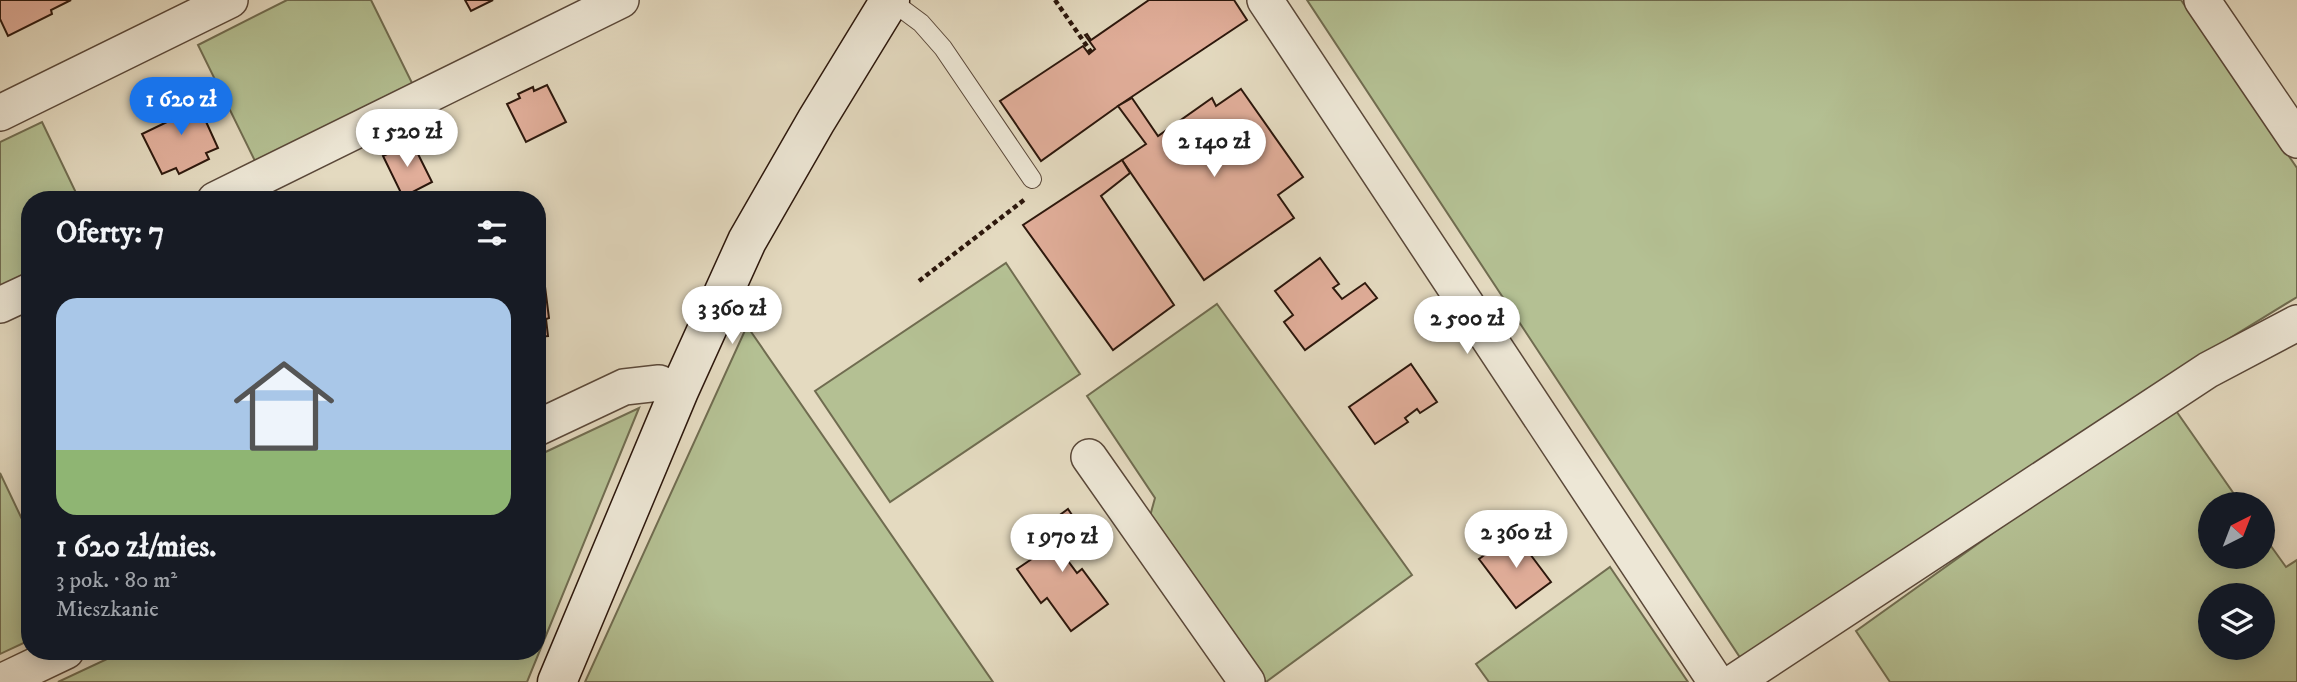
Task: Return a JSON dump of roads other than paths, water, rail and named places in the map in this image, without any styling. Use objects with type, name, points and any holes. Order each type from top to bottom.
[{"type":"street","points":[[0,113],[180,11],[230,0]]},
{"type":"street","points":[[233,191],[621,0]]},
{"type":"street","points":[[557,682],[679,391],[747,241],[890,0]]},
{"type":"street","points":[[1265,0],[1716,682]]},
{"type":"street","points":[[2202,0],[2297,140]]},
{"type":"street","points":[[0,305],[21,295]]},
{"type":"street","points":[[1734,682],[2208,370],[2297,323]]},
{"type":"street","points":[[546,424],[624,387],[659,383],[679,391]]},
{"type":"street","points":[[1089,457],[1247,682]]},
{"type":"street","points":[[1,682],[47,660]]},
{"type":"lane","points":[[890,0],[915,18],[937,40],[1031,179]]}]
